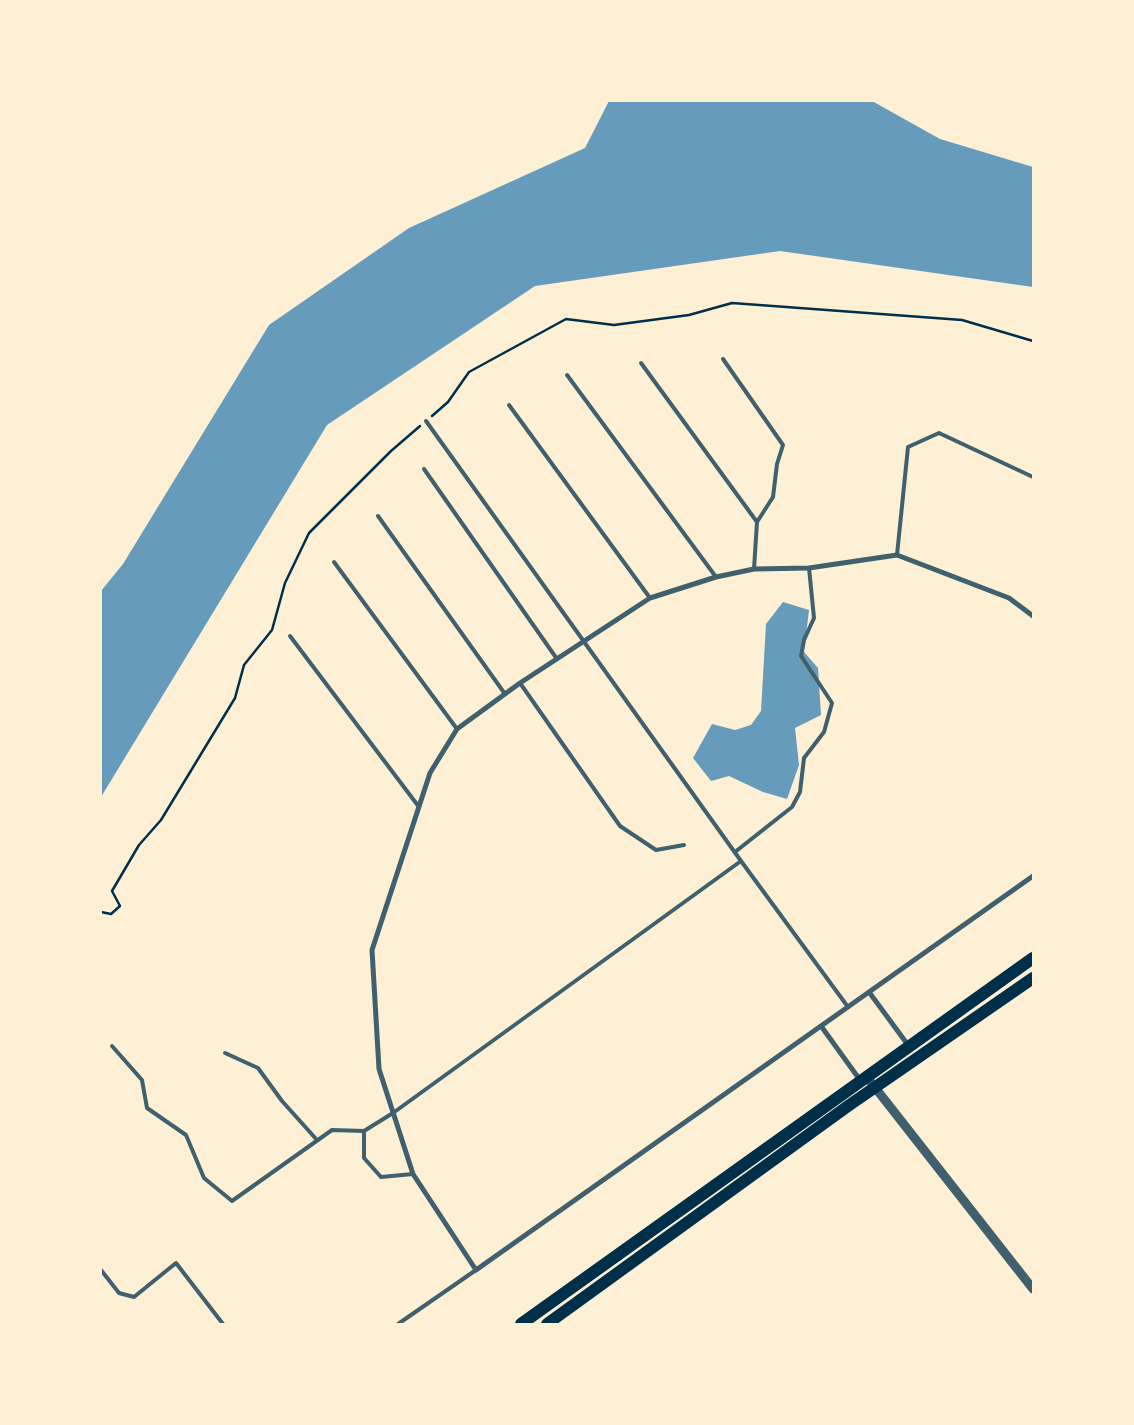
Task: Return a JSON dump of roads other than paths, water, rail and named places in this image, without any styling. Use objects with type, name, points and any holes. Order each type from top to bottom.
[{"type":"main road","points":[[521,1324],[1033,958]]},
{"type":"main road","points":[[547,1324],[876,1087],[1033,978]]},
{"type":"street","points":[[1033,616],[1009,598],[897,555],[809,568],[754,569],[716,577],[650,598],[505,694],[457,729],[430,773],[372,950],[379,1069],[413,1174],[476,1270],[1033,876]]},
{"type":"street","points":[[869,992],[909,1046]]},
{"type":"street","points":[[821,1026],[863,1078],[876,1087],[1033,1290]]},
{"type":"lane","points":[[724,358],[783,446],[777,464],[773,497],[757,522],[754,569]]},
{"type":"lane","points":[[641,363],[757,522]]},
{"type":"lane","points":[[567,375],[716,577]]},
{"type":"lane","points":[[509,405],[650,598]]},
{"type":"lane","points":[[426,421],[741,861],[848,1007]]},
{"type":"lane","points":[[897,555],[908,447],[939,433],[1033,477]]},
{"type":"lane","points":[[424,469],[557,659]]},
{"type":"lane","points":[[378,516],[505,694]]},
{"type":"lane","points":[[334,562],[457,729]]},
{"type":"lane","points":[[735,852],[792,807],[800,792],[804,758],[824,732],[832,703],[801,656],[804,640],[814,618],[809,568]]},
{"type":"lane","points":[[290,636],[418,807]]},
{"type":"lane","points":[[520,684],[620,826],[656,850],[684,845]]},
{"type":"lane","points":[[112,1046],[142,1080],[147,1108],[186,1135],[204,1178],[232,1201],[332,1130],[364,1131],[393,1113],[741,861]]},
{"type":"lane","points":[[225,1053],[258,1068],[282,1101],[317,1140]]},
{"type":"lane","points":[[364,1131],[364,1158],[381,1177],[413,1174]]},
{"type":"lane","points":[[101,1270],[120,1294],[134,1297],[176,1263],[223,1324]]},
{"type":"lane","points":[[398,1324],[476,1270]]},
{"type":"water","points":[[609,101],[872,101],[940,139],[1033,167],[1033,287],[780,251],[535,286],[327,425],[101,797],[101,591],[123,564],[269,325],[409,228],[585,148]]},
{"type":"water","points":[[783,602],[809,610],[804,652],[818,668],[821,715],[795,728],[799,765],[787,799],[763,792],[729,776],[711,781],[693,758],[712,724],[735,730],[751,725],[761,711],[766,624]]}]
